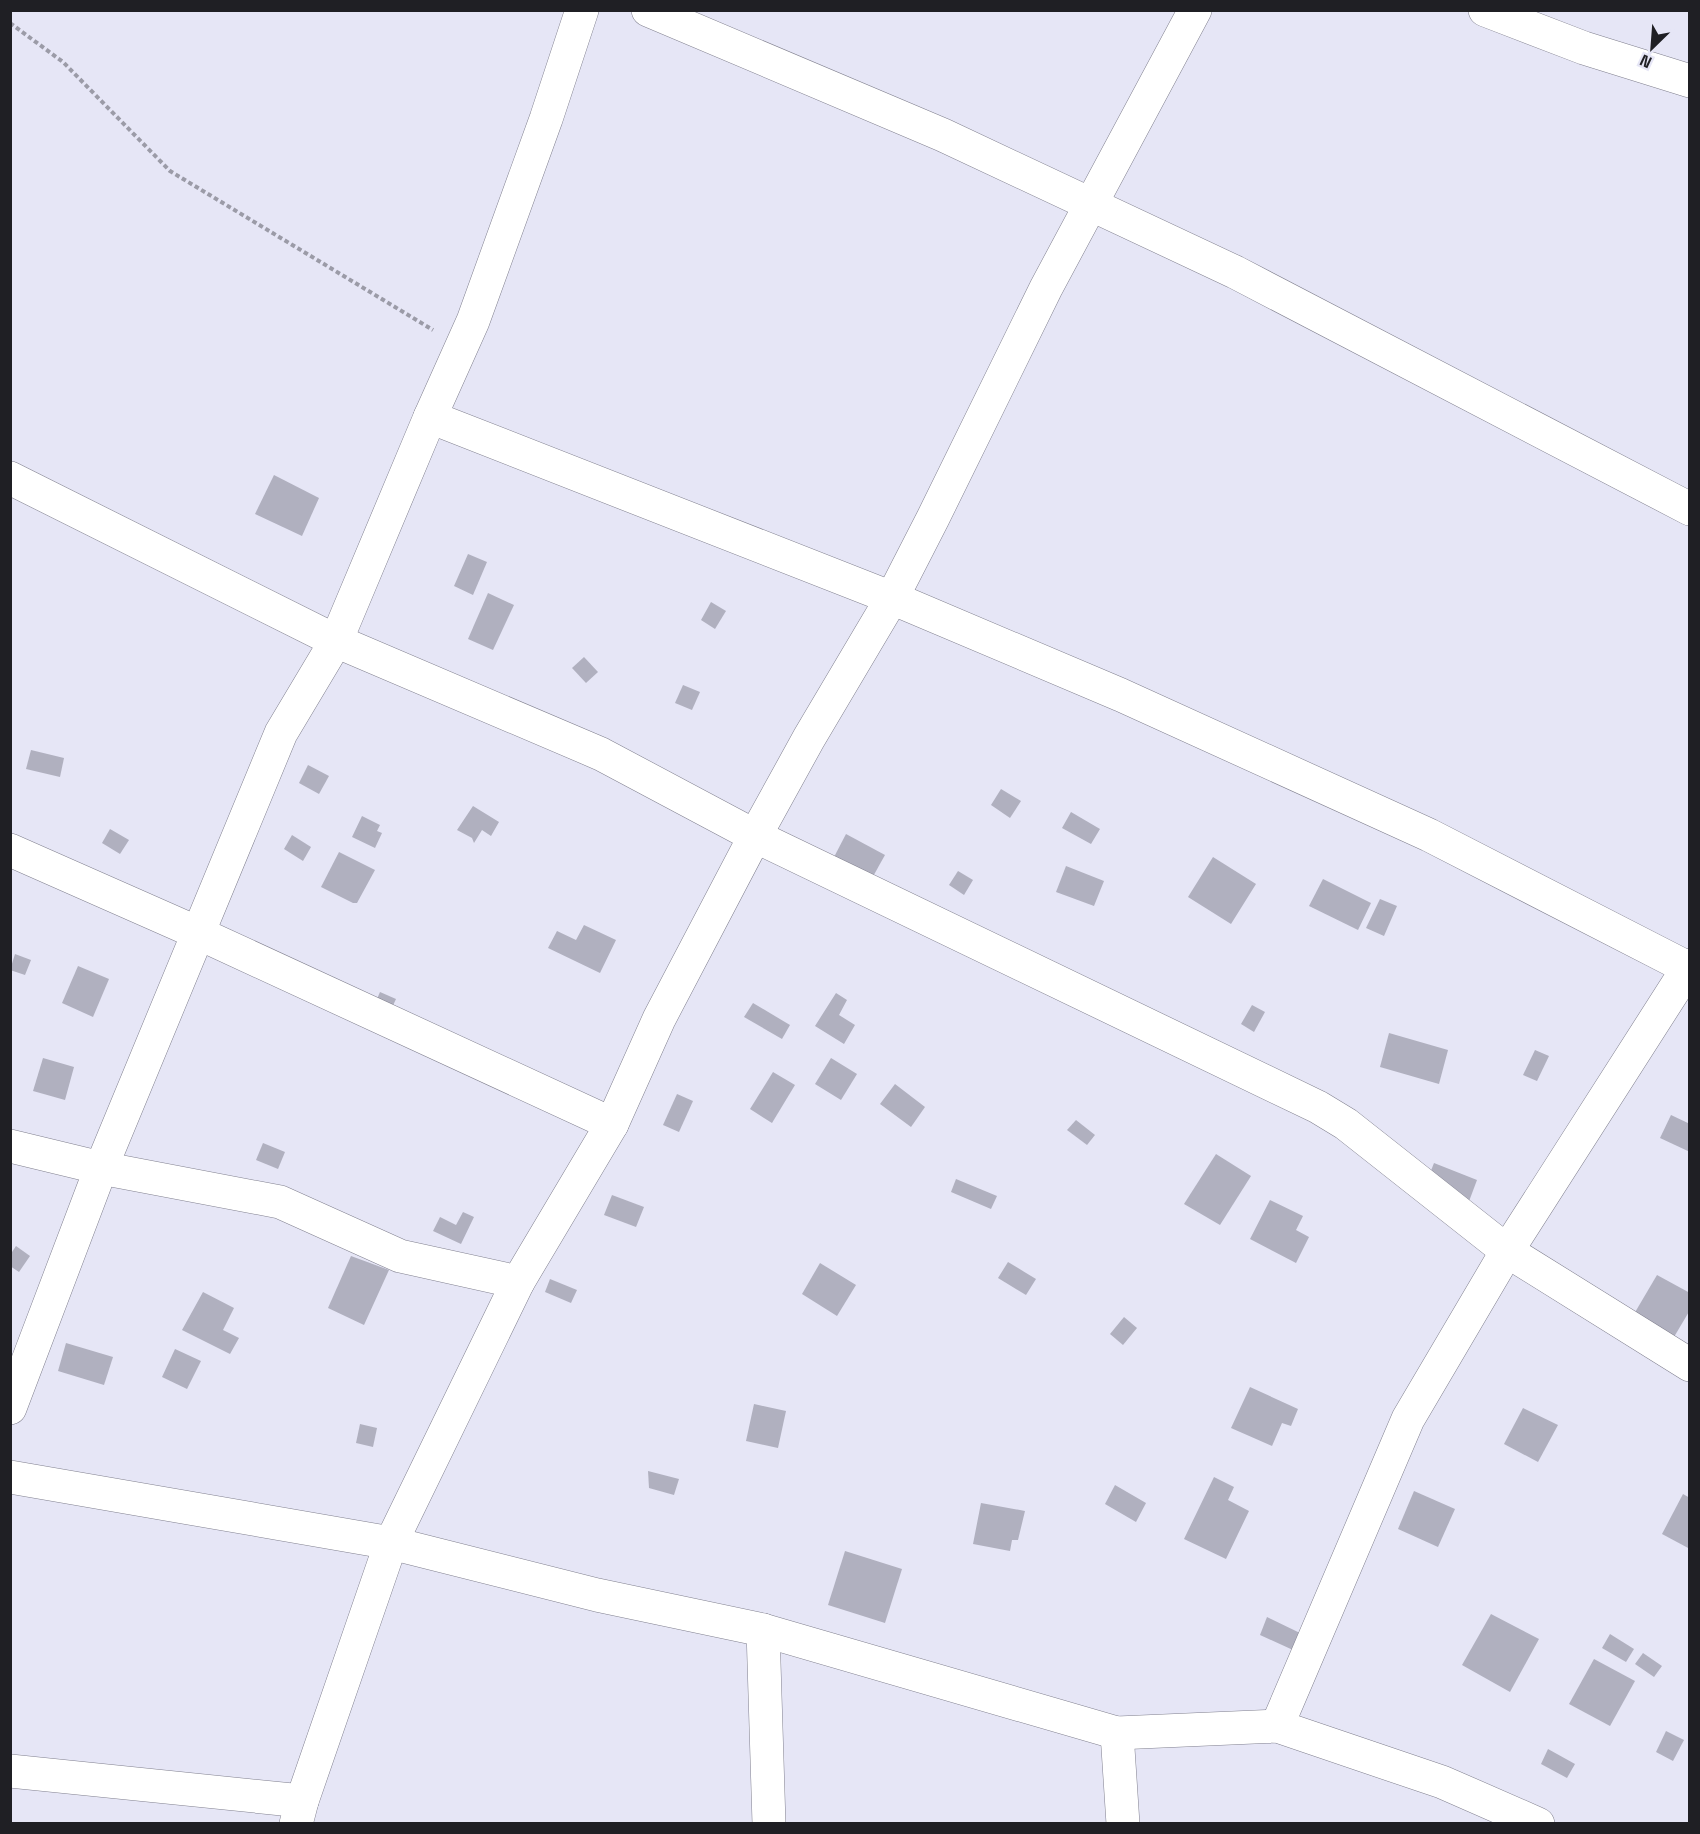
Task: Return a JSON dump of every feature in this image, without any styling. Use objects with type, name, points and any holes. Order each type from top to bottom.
[{"type":"street","points":[[10,1408],[101,1168],[281,733],[336,642],[430,417],[473,321],[546,119],[582,10]]},
{"type":"street","points":[[648,10],[943,135],[1235,272],[1689,509]]},
{"type":"street","points":[[10,1771],[299,1812],[391,1543],[518,1282],[612,1124],[659,1019],[755,836],[809,738],[892,598],[1046,288],[1195,10]]},
{"type":"street","points":[[1485,10],[1584,48],[1689,81]]},
{"type":"street","points":[[430,417],[892,598],[1121,695],[1429,835],[1689,967],[1507,1251],[1408,1419],[1278,1726]]},
{"type":"street","points":[[10,477],[336,642],[601,754],[755,836],[1318,1107],[1346,1124],[1507,1251],[1689,1365]]},
{"type":"street","points":[[10,850],[198,933],[612,1124]]},
{"type":"street","points":[[10,1146],[101,1168],[280,1202],[400,1256],[518,1282]]},
{"type":"street","points":[[10,1477],[391,1543],[597,1595],[763,1630],[1118,1733],[1278,1726],[1442,1782],[1538,1824]]},
{"type":"street","points":[[763,1630],[769,1824]]},
{"type":"street","points":[[1118,1733],[1123,1824]]},
{"type":"path","points":[[10,23],[63,62],[170,171],[461,347]]},
{"type":"building","points":[[274,475],[319,498],[302,536],[255,514]]},
{"type":"building","points":[[468,554],[487,562],[473,595],[454,586]]},
{"type":"building","points":[[488,593],[514,605],[493,650],[468,639]]},
{"type":"building","points":[[711,602],[726,611],[715,629],[701,620]]},
{"type":"building","points":[[584,657],[598,672],[586,683],[572,668]]},
{"type":"building","points":[[683,685],[700,692],[692,710],[675,703]]},
{"type":"building","points":[[31,750],[64,758],[60,777],[26,769]]},
{"type":"building","points":[[308,765],[329,776],[319,794],[299,783]]},
{"type":"building","points":[[1001,789],[1021,801],[1010,818],[991,805]]},
{"type":"building","points":[[473,806],[499,822],[491,836],[482,830],[474,843],[472,838],[457,830]]},
{"type":"building","points":[[1071,812],[1100,829],[1091,844],[1062,828]]},
{"type":"building","points":[[362,816],[380,825],[377,831],[382,833],[375,848],[352,837]]},
{"type":"building","points":[[110,829],[129,840],[120,854],[102,843]]},
{"type":"building","points":[[846,834],[885,855],[871,880],[833,859]]},
{"type":"building","points":[[292,835],[311,847],[303,861],[284,849]]},
{"type":"building","points":[[339,852],[375,870],[357,903],[321,887]]},
{"type":"building","points":[[1213,857],[1256,884],[1231,924],[1188,897]]},
{"type":"building","points":[[1066,866],[1104,881],[1094,906],[1056,892]]},
{"type":"building","points":[[958,871],[973,880],[964,895],[949,885]]},
{"type":"building","points":[[1323,879],[1371,903],[1358,930],[1309,906]]},
{"type":"building","points":[[1380,899],[1397,906],[1384,936],[1366,928]]},
{"type":"building","points":[[584,925],[616,940],[600,973],[548,948],[557,931],[576,940]]},
{"type":"building","points":[[15,954],[31,960],[25,975],[10,970]]},
{"type":"building","points":[[78,966],[109,979],[93,1017],[62,1003]]},
{"type":"building","points":[[380,992],[396,999],[389,1014],[374,1006]]},
{"type":"building","points":[[836,993],[847,1000],[839,1015],[855,1025],[844,1044],[815,1026]]},
{"type":"building","points":[[753,1003],[790,1025],[782,1039],[744,1017]]},
{"type":"building","points":[[1252,1005],[1265,1012],[1254,1032],[1241,1024]]},
{"type":"building","points":[[1389,1033],[1448,1050],[1439,1084],[1380,1067]]},
{"type":"building","points":[[1535,1050],[1549,1056],[1537,1081],[1523,1075]]},
{"type":"building","points":[[43,1058],[74,1067],[65,1100],[33,1091]]},
{"type":"building","points":[[831,1058],[857,1074],[841,1100],[815,1084]]},
{"type":"building","points":[[773,1072],[795,1085],[772,1123],[750,1109]]},
{"type":"building","points":[[895,1084],[925,1107],[911,1127],[880,1104]]},
{"type":"building","points":[[677,1094],[693,1101],[679,1132],[663,1125]]},
{"type":"building","points":[[1671,1115],[1690,1124],[1690,1152],[1660,1138]]},
{"type":"building","points":[[1076,1120],[1095,1135],[1087,1145],[1067,1130]]},
{"type":"building","points":[[263,1143],[285,1152],[278,1169],[256,1160]]},
{"type":"building","points":[[1216,1154],[1251,1176],[1220,1225],[1184,1204]]},
{"type":"building","points":[[1434,1163],[1477,1180],[1468,1204],[1425,1186]]},
{"type":"building","points":[[956,1179],[997,1196],[991,1209],[951,1192]]},
{"type":"building","points":[[612,1195],[644,1207],[636,1227],[604,1215]]},
{"type":"building","points":[[1270,1200],[1303,1216],[1296,1230],[1309,1237],[1296,1263],[1250,1239]]},
{"type":"building","points":[[463,1212],[474,1217],[461,1244],[433,1231],[440,1217],[456,1225]]},
{"type":"building","points":[[16,1246],[30,1256],[19,1272],[10,1266],[10,1255]]},
{"type":"building","points":[[351,1256],[389,1270],[364,1325],[328,1308]]},
{"type":"building","points":[[1008,1262],[1036,1279],[1026,1295],[998,1278]]},
{"type":"building","points":[[820,1263],[856,1285],[837,1316],[802,1294]]},
{"type":"building","points":[[1657,1275],[1690,1293],[1690,1310],[1674,1337],[1634,1314]]},
{"type":"building","points":[[550,1279],[577,1290],[571,1303],[545,1292]]},
{"type":"building","points":[[203,1292],[234,1308],[223,1330],[239,1338],[230,1354],[182,1330]]},
{"type":"building","points":[[1124,1317],[1137,1328],[1123,1345],[1110,1334]]},
{"type":"building","points":[[66,1343],[113,1357],[104,1385],[58,1371]]},
{"type":"building","points":[[175,1349],[201,1361],[187,1389],[162,1377]]},
{"type":"building","points":[[1250,1387],[1298,1409],[1291,1426],[1282,1423],[1272,1446],[1231,1428]]},
{"type":"building","points":[[754,1404],[786,1411],[778,1448],[746,1441]]},
{"type":"building","points":[[1523,1408],[1558,1425],[1538,1462],[1504,1444]]},
{"type":"building","points":[[360,1424],[377,1428],[373,1447],[356,1443]]},
{"type":"building","points":[[648,1471],[679,1479],[674,1495],[649,1488]]},
{"type":"building","points":[[1214,1477],[1234,1487],[1228,1500],[1249,1511],[1226,1559],[1184,1539]]},
{"type":"building","points":[[1115,1485],[1146,1503],[1136,1522],[1105,1504]]},
{"type":"building","points":[[1414,1491],[1455,1509],[1438,1547],[1398,1529]]},
{"type":"building","points":[[1683,1494],[1690,1498],[1690,1549],[1662,1534]]},
{"type":"building","points":[[981,1503],[1025,1511],[1018,1540],[1012,1540],[1010,1551],[973,1544]]},
{"type":"building","points":[[845,1551],[902,1569],[885,1623],[828,1605]]},
{"type":"building","points":[[1491,1614],[1539,1639],[1510,1692],[1462,1665]]},
{"type":"building","points":[[1267,1617],[1300,1633],[1293,1650],[1260,1635]]},
{"type":"building","points":[[1610,1634],[1634,1649],[1626,1662],[1602,1648]]},
{"type":"building","points":[[1643,1653],[1662,1666],[1654,1677],[1635,1664]]},
{"type":"building","points":[[1594,1659],[1635,1681],[1610,1726],[1569,1704]]},
{"type":"building","points":[[1666,1731],[1684,1740],[1673,1761],[1656,1752]]},
{"type":"building","points":[[1548,1749],[1575,1764],[1567,1778],[1541,1764]]}]
